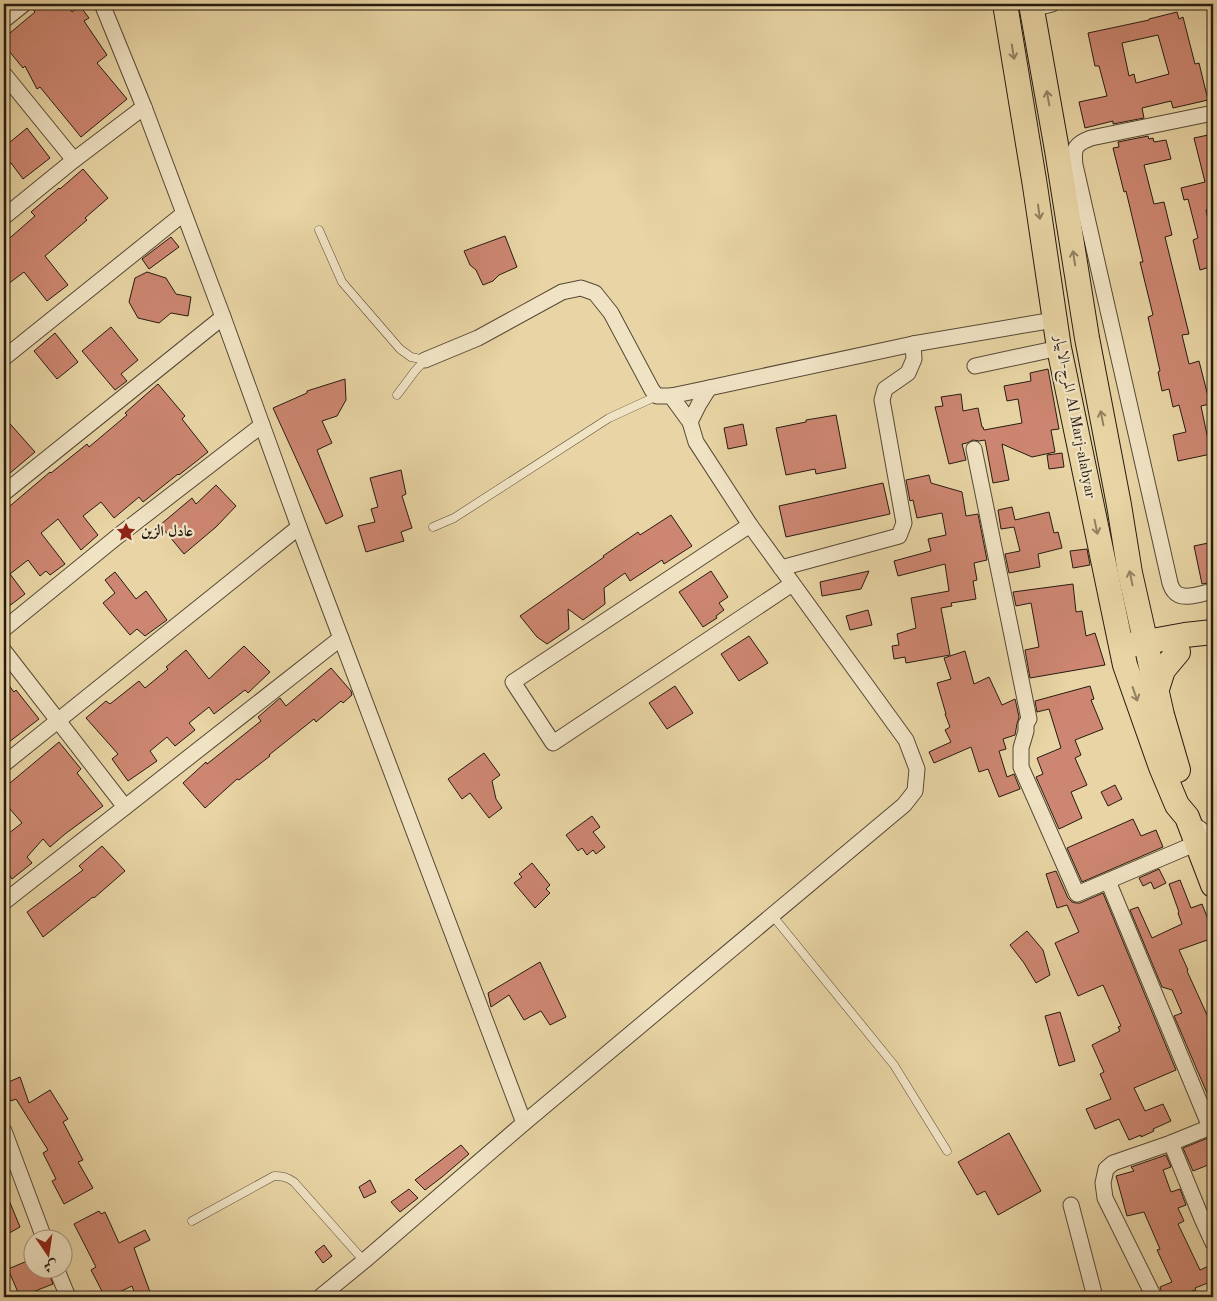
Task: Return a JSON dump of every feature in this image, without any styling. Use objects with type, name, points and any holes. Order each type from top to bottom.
[{"type":"main road","name":"المرج-الابيار Al Marj-alabyar","points":[[1005,4],[1036,186],[1059,348],[1123,656],[1161,767],[1177,805],[1197,831]]},
{"type":"main road","name":"المرج-الابيار Al Marj-alabyar","points":[[1038,5],[1057,150],[1087,338],[1130,573],[1162,715],[1213,885]]},
{"type":"main road","points":[[1138,609],[1149,622],[1158,628],[1170,632],[1182,643]]},
{"type":"main road","points":[[1156,692],[1163,670],[1182,643],[1213,632]]},
{"type":"main road","points":[[1123,656],[1213,638]]},
{"type":"street","points":[[4,20],[24,4]]},
{"type":"street","points":[[102,4],[144,108],[223,317],[299,527],[524,1123]]},
{"type":"street","points":[[4,74],[74,160]]},
{"type":"street","points":[[4,217],[74,160],[144,108]]},
{"type":"street","points":[[1213,113],[1091,138],[1076,146],[1074,155],[1170,583],[1178,595],[1184,596],[1213,591]]},
{"type":"street","points":[[4,358],[183,214]]},
{"type":"street","points":[[320,1297],[524,1123],[830,868],[904,805],[915,791],[917,769],[906,740],[750,525],[696,442],[690,422],[664,396],[652,390],[612,313],[595,293],[581,288],[562,292],[478,338],[425,360]]},
{"type":"street","points":[[4,493],[223,317]]},
{"type":"street","points":[[664,396],[913,344],[1054,320]]},
{"type":"street","points":[[781,568],[899,536],[904,523],[882,400],[885,389],[908,372],[914,359],[913,344]]},
{"type":"street","points":[[976,366],[1059,348]]},
{"type":"street","points":[[690,422],[709,388]]},
{"type":"street","points":[[4,629],[118,536],[262,425]]},
{"type":"street","points":[[974,449],[1029,719],[1026,724],[1021,748],[1021,767],[1077,894],[1108,881],[1197,831]]},
{"type":"street","points":[[750,525],[513,682],[553,743],[792,584]]},
{"type":"street","points":[[4,764],[299,527]]},
{"type":"street","points":[[4,902],[341,638]]},
{"type":"street","points":[[4,650],[125,807]]},
{"type":"street","points":[[1108,881],[1212,1126],[1113,1163],[1106,1169],[1103,1182],[1105,1198],[1154,1297]]},
{"type":"street","points":[[4,1131],[40,1228]]},
{"type":"street","points":[[1170,1143],[1213,1243]]},
{"type":"street","points":[[1071,1205],[1095,1297]]},
{"type":"street","points":[[60,1278],[68,1297]]},
{"type":"lane","points":[[319,230],[342,282],[400,349],[411,357],[425,360]]},
{"type":"lane","points":[[397,395],[414,371],[425,360]]},
{"type":"lane","points":[[433,527],[454,518],[609,418],[664,396]]},
{"type":"lane","points":[[772,915],[894,1065],[947,1151]]},
{"type":"lane","points":[[192,1221],[274,1176],[282,1176],[294,1182],[364,1261]]},
{"type":"building","points":[[33,4],[66,4],[72,12],[80,6],[89,18],[84,21],[107,55],[97,63],[127,99],[81,137],[40,87],[37,89],[25,66],[23,68],[4,45],[4,38],[35,12],[32,8]]},
{"type":"building","points":[[1177,12],[1179,19],[1183,17],[1195,64],[1199,63],[1208,100],[1173,108],[1171,101],[1142,108],[1144,118],[1113,124],[1113,121],[1085,128],[1079,102],[1107,96],[1099,66],[1095,66],[1088,33]],"holes":[[[1158,35],[1169,74],[1136,83],[1134,74],[1129,76],[1122,43]]]},
{"type":"building","points":[[27,128],[50,158],[23,179],[11,163],[4,169],[4,147]]},
{"type":"building","points":[[1213,134],[1213,208],[1206,210],[1213,241],[1213,266],[1200,270],[1193,240],[1198,238],[1188,199],[1184,200],[1181,188],[1205,182],[1194,138]]},
{"type":"building","points":[[1148,136],[1149,139],[1153,138],[1154,142],[1166,140],[1171,159],[1144,165],[1154,204],[1164,202],[1172,235],[1165,237],[1189,334],[1182,335],[1189,364],[1199,361],[1210,404],[1201,406],[1211,454],[1178,461],[1173,435],[1186,432],[1179,405],[1173,407],[1169,389],[1162,391],[1158,372],[1160,371],[1148,317],[1153,315],[1140,262],[1143,262],[1126,191],[1124,192],[1113,148],[1119,147],[1118,142]]},
{"type":"building","points":[[83,169],[108,198],[85,218],[87,220],[45,256],[68,285],[47,301],[24,272],[4,287],[4,243],[35,216],[31,212]]},
{"type":"building","points":[[505,236],[517,267],[483,285],[476,270],[470,265],[464,251]]},
{"type":"building","points":[[171,237],[179,247],[149,269],[142,259]]},
{"type":"building","points":[[147,272],[166,278],[176,294],[191,297],[188,316],[171,313],[159,323],[138,318],[129,302],[135,278]]},
{"type":"building","points":[[111,327],[138,360],[121,374],[127,381],[115,390],[82,351]]},
{"type":"building","points":[[55,333],[78,362],[57,379],[34,351]]},
{"type":"building","points":[[1048,369],[1059,429],[1051,430],[1055,452],[1032,457],[1002,444],[1009,480],[993,483],[985,440],[973,440],[962,444],[966,460],[949,464],[935,407],[943,406],[941,397],[961,394],[963,411],[978,408],[984,430],[1022,423],[1018,399],[1007,401],[1004,386],[1031,381],[1030,373]]},
{"type":"building","points":[[345,379],[346,400],[337,416],[322,421],[332,443],[317,450],[343,516],[326,524],[273,408],[307,393],[307,391]]},
{"type":"building","points":[[158,384],[185,416],[182,419],[208,452],[143,502],[139,497],[114,518],[101,502],[83,516],[98,535],[81,550],[58,519],[41,533],[65,564],[50,575],[46,571],[40,576],[28,560],[10,574],[25,594],[4,610],[4,511],[87,444],[89,447],[127,415],[125,413]]},
{"type":"building","points":[[836,415],[846,468],[816,474],[815,469],[786,475],[776,428]]},
{"type":"building","points":[[4,417],[35,452],[9,474],[4,468]]},
{"type":"building","points":[[743,424],[747,445],[728,449],[724,428]]},
{"type":"building","points":[[1062,453],[1064,467],[1049,469],[1047,455]]},
{"type":"building","points":[[401,470],[406,494],[402,496],[412,528],[401,532],[404,541],[366,552],[358,526],[375,522],[371,509],[378,507],[370,478]]},
{"type":"building","points":[[929,475],[931,483],[962,492],[966,516],[978,514],[987,560],[974,563],[977,580],[973,581],[976,599],[951,603],[952,606],[941,608],[950,655],[906,663],[905,657],[894,659],[892,646],[899,645],[897,634],[916,628],[911,598],[949,591],[945,564],[898,576],[894,561],[931,551],[928,539],[946,535],[942,513],[917,518],[913,500],[910,501],[906,480]]},
{"type":"building","points":[[883,483],[890,514],[786,537],[779,506]]},
{"type":"building","points":[[216,485],[236,506],[216,527],[184,554],[160,525],[192,498],[196,504]]},
{"type":"building","points":[[1012,507],[1015,520],[1049,512],[1054,533],[1058,532],[1062,548],[1038,554],[1040,567],[1009,573],[1005,554],[1020,551],[1014,527],[1001,529],[998,510]]},
{"type":"building","points":[[671,515],[692,546],[664,564],[662,560],[630,581],[625,573],[604,588],[605,604],[583,620],[568,609],[569,629],[547,644],[537,637],[520,616],[638,532],[640,535]]},
{"type":"building","points":[[1213,542],[1213,582],[1202,584],[1194,546]]},
{"type":"building","points":[[1087,549],[1090,565],[1073,568],[1070,551]]},
{"type":"building","points":[[711,571],[728,597],[719,603],[724,610],[716,616],[717,618],[703,627],[679,592]]},
{"type":"building","points":[[869,571],[861,589],[822,596],[820,582]]},
{"type":"building","points":[[115,572],[136,599],[146,591],[167,620],[145,636],[137,629],[130,635],[103,603],[115,593],[105,580]]},
{"type":"building","points":[[1073,584],[1076,612],[1082,611],[1086,636],[1095,633],[1105,665],[1030,678],[1025,650],[1039,647],[1031,603],[1016,606],[1013,592]]},
{"type":"building","points":[[868,610],[872,625],[850,630],[846,616]]},
{"type":"building","points":[[749,636],[768,663],[739,681],[721,654]]},
{"type":"building","points":[[244,646],[270,672],[248,693],[245,690],[214,714],[209,707],[189,723],[195,730],[175,746],[167,737],[150,751],[157,761],[128,781],[112,759],[118,754],[86,718],[106,701],[110,704],[139,681],[145,688],[168,669],[166,667],[186,650],[209,679]]},
{"type":"building","points":[[965,651],[974,684],[989,677],[1002,705],[1015,699],[1016,703],[1019,717],[1015,735],[1003,739],[1006,749],[999,751],[1007,777],[1014,774],[1020,789],[999,797],[988,769],[979,772],[971,747],[934,763],[929,752],[951,742],[945,730],[950,727],[937,683],[951,679],[944,658]]},
{"type":"building","points":[[331,668],[351,691],[352,695],[343,703],[341,701],[316,722],[314,719],[270,756],[239,780],[237,779],[205,808],[183,783],[206,762],[207,764],[261,721],[258,717],[280,698],[286,706]]},
{"type":"building","points":[[4,679],[14,692],[16,690],[39,719],[9,742],[4,736]]},
{"type":"building","points":[[675,686],[693,713],[667,729],[649,703]]},
{"type":"building","points":[[1090,686],[1094,699],[1091,700],[1103,729],[1075,740],[1081,755],[1075,758],[1087,785],[1071,792],[1082,818],[1059,829],[1036,777],[1043,774],[1037,758],[1061,748],[1049,709],[1037,712],[1035,701]]},
{"type":"building","points":[[59,742],[81,769],[77,773],[103,806],[50,847],[43,839],[27,857],[32,863],[12,879],[4,867],[4,837],[22,823],[4,802],[4,788]]},
{"type":"building","points":[[484,753],[500,775],[492,781],[496,799],[502,808],[489,818],[470,793],[462,799],[448,779]]},
{"type":"building","points":[[1115,785],[1122,799],[1108,806],[1101,792]]},
{"type":"building","points":[[592,816],[600,827],[593,832],[605,847],[596,854],[593,850],[587,855],[582,848],[578,851],[566,835]]},
{"type":"building","points":[[1133,819],[1141,836],[1156,830],[1163,847],[1082,882],[1067,848]]},
{"type":"building","points":[[102,846],[125,871],[94,898],[43,937],[27,912],[83,870],[79,866]]},
{"type":"building","points":[[532,863],[550,885],[546,889],[550,893],[535,908],[514,883],[522,877],[519,874]]},
{"type":"building","points":[[1159,869],[1166,883],[1154,889],[1151,882],[1143,886],[1139,878]]},
{"type":"building","points":[[1056,871],[1068,898],[1072,902],[1080,903],[1103,893],[1176,1070],[1134,1088],[1145,1111],[1163,1104],[1171,1121],[1141,1137],[1141,1135],[1129,1140],[1119,1119],[1095,1129],[1086,1109],[1111,1099],[1100,1074],[1104,1072],[1092,1045],[1120,1031],[1118,1027],[1121,1026],[1103,985],[1078,996],[1055,943],[1079,932],[1067,905],[1057,908],[1046,874]]},
{"type":"building","points":[[1180,880],[1191,908],[1202,904],[1213,932],[1213,938],[1179,950],[1213,1028],[1213,1107],[1174,1016],[1182,1013],[1172,990],[1162,987],[1130,910],[1138,907],[1152,938],[1182,924],[1169,884]]},
{"type":"building","points":[[1027,931],[1043,950],[1050,975],[1036,983],[1010,945]]},
{"type":"building","points":[[540,962],[566,1017],[550,1025],[541,1011],[524,1020],[509,995],[491,1007],[488,993]]},
{"type":"building","points":[[1060,1012],[1075,1061],[1059,1066],[1045,1016]]},
{"type":"building","points":[[20,1077],[29,1103],[50,1090],[68,1119],[63,1122],[83,1160],[78,1162],[93,1188],[64,1204],[52,1181],[56,1179],[43,1153],[48,1150],[16,1099],[11,1101],[4,1089],[4,1084]]},
{"type":"building","points":[[1009,1133],[1041,1191],[998,1215],[985,1191],[977,1195],[958,1162]]},
{"type":"building","points":[[1213,1136],[1213,1163],[1193,1171],[1183,1148]]},
{"type":"building","points":[[461,1145],[469,1154],[425,1190],[415,1180]]},
{"type":"building","points":[[1166,1155],[1171,1167],[1163,1170],[1171,1192],[1180,1189],[1186,1205],[1178,1208],[1184,1221],[1178,1224],[1200,1270],[1213,1264],[1213,1281],[1195,1288],[1196,1290],[1192,1291],[1195,1297],[1163,1297],[1160,1287],[1172,1282],[1157,1250],[1160,1249],[1144,1212],[1127,1216],[1116,1176],[1134,1171],[1131,1167]]},
{"type":"building","points":[[370,1180],[376,1192],[364,1198],[359,1187]]},
{"type":"building","points":[[4,1188],[20,1227],[4,1236]]},
{"type":"building","points":[[409,1189],[418,1198],[400,1212],[391,1202]]},
{"type":"building","points":[[99,1211],[101,1214],[105,1212],[119,1243],[145,1230],[150,1240],[134,1248],[150,1292],[136,1297],[132,1286],[109,1297],[105,1297],[91,1270],[96,1267],[74,1224]]},
{"type":"building","points":[[324,1245],[332,1256],[323,1263],[315,1252]]},
{"type":"building","points":[[22,1263],[22,1278],[51,1278],[53,1284],[20,1297],[8,1269]]},
{"type":"place","name":"عادل الزين","points":[[126,532]]}]
